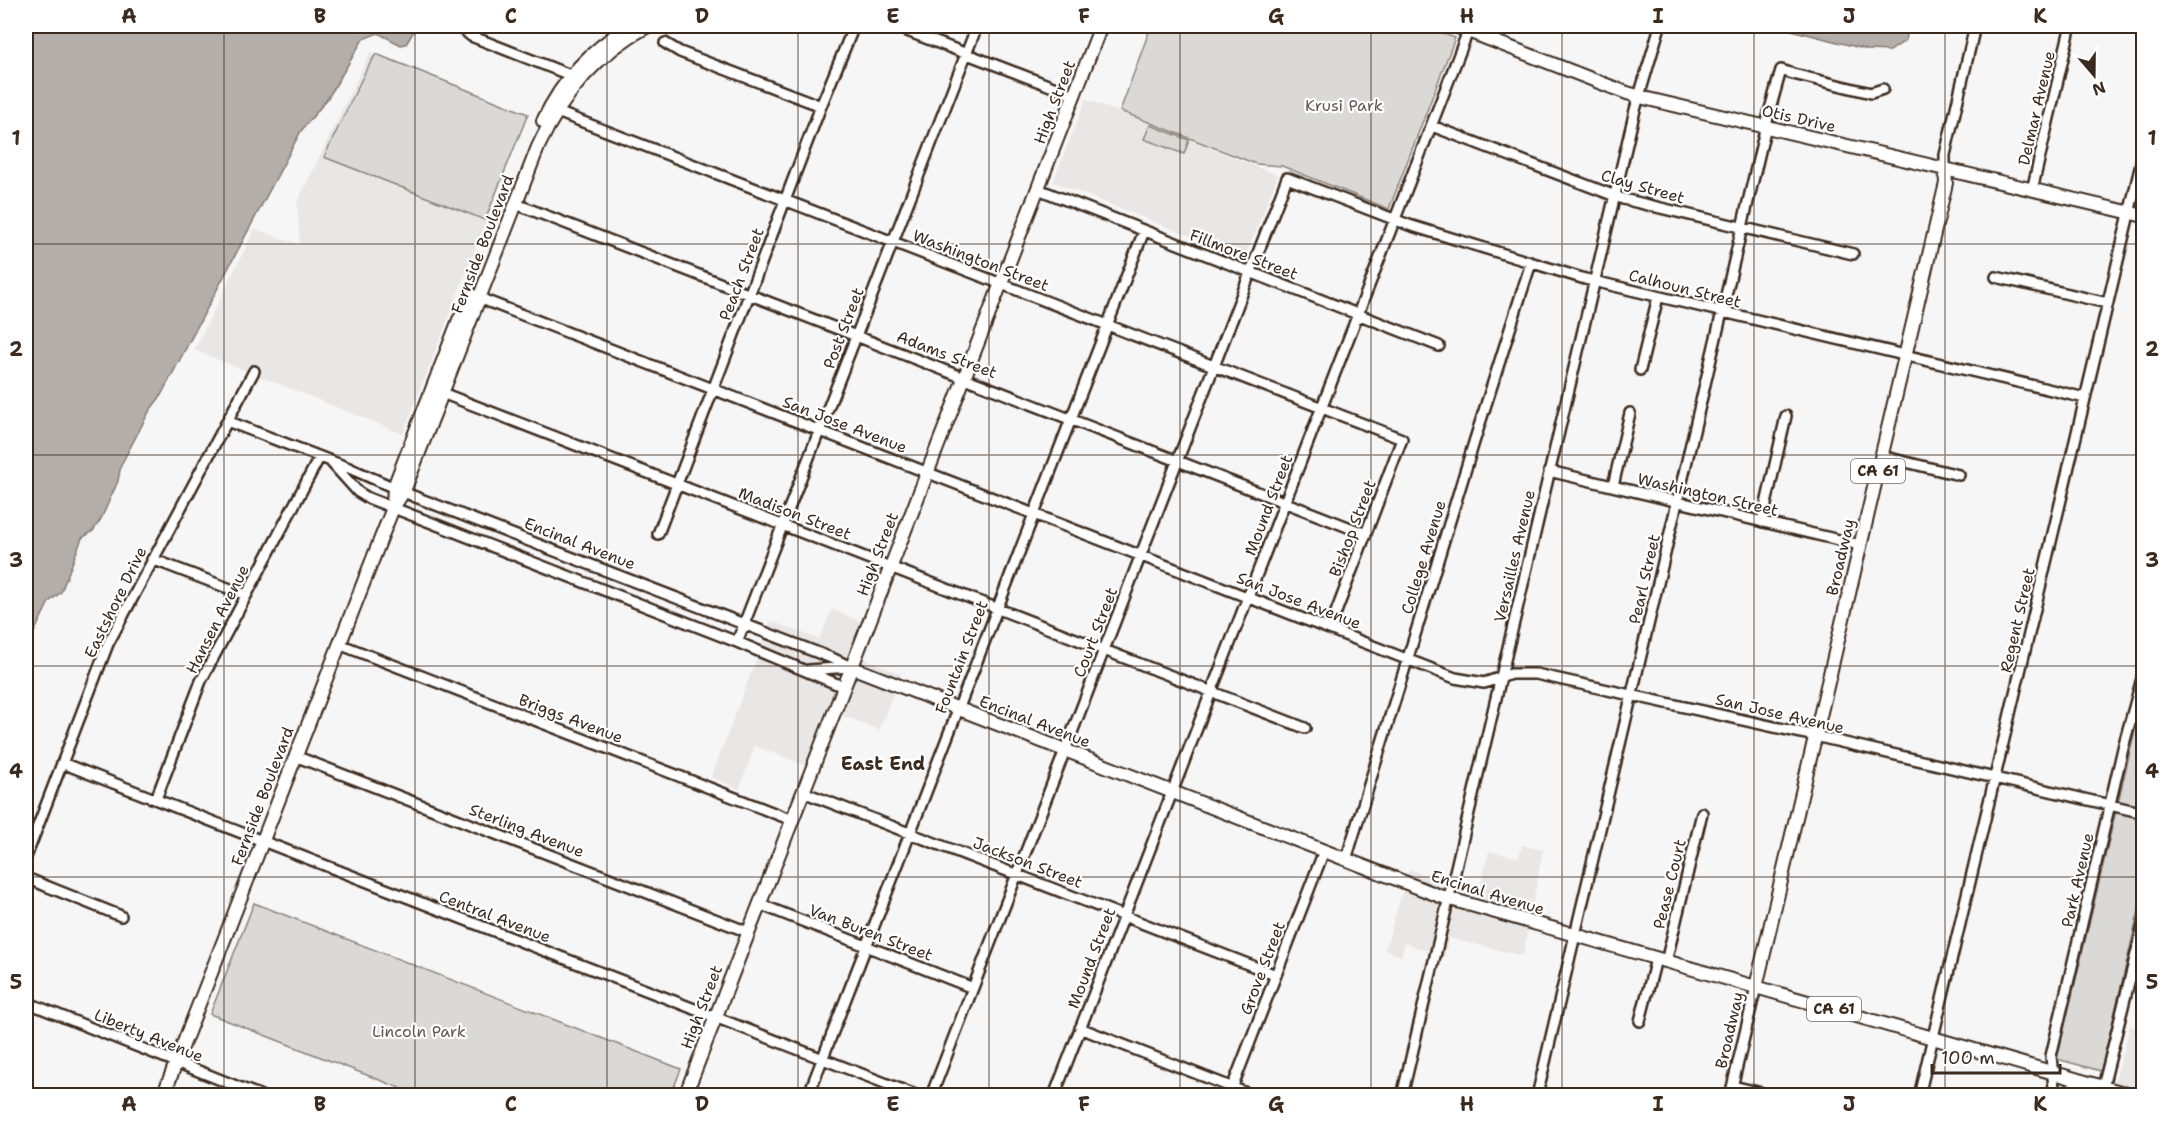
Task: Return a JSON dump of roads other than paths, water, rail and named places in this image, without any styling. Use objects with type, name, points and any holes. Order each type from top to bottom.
[{"type":"main road","name":"Fernside Boulevard","points":[[399,489],[442,393],[532,144],[575,77],[595,51],[629,26]]},
{"type":"main road","name":"Fernside Boulevard","points":[[575,77],[612,47],[648,26]]},
{"type":"main road","name":"High Street","points":[[685,1095],[1101,26]]},
{"type":"main road","name":"Otis Drive","points":[[1455,26],[1469,28],[1639,96],[2144,216]]},
{"type":"main road","name":"Fernside Boulevard","points":[[163,1095],[393,508],[452,337],[459,320],[475,298],[516,204],[553,110]]},
{"type":"main road","name":"Broadway","points":[[1756,987],[1946,183],[1945,170]]},
{"type":"main road","points":[[448,377],[447,368],[454,346],[452,337]]},
{"type":"main road","name":"Encinal Avenue","points":[[851,667],[1449,899],[2134,1095]]},
{"type":"street","points":[[462,26],[471,36],[575,77]]},
{"type":"street","name":"Peach Street","points":[[658,534],[821,106],[854,26]]},
{"type":"street","points":[[894,26],[1074,94]]},
{"type":"street","name":"Post Street","points":[[737,642],[977,26]]},
{"type":"street","name":"Versailles Avenue","points":[[1402,1095],[1594,281],[1639,96],[1660,26]]},
{"type":"street","name":"Broadway","points":[[1945,170],[1945,156],[1975,26]]},
{"type":"street","name":"Mound Street","points":[[1054,1095],[1469,28]]},
{"type":"street","name":"Delmar Avenue","points":[[2031,190],[2069,33]]},
{"type":"street","points":[[665,43],[680,52],[821,106]]},
{"type":"street","name":"Pearl Street","points":[[1537,1095],[1781,70],[1871,93],[1883,89]]},
{"type":"street","name":"Washington Street","points":[[553,110],[1402,440]]},
{"type":"street","name":"Clay Street","points":[[1432,126],[1615,196],[1853,254]]},
{"type":"street","name":"Regent Street","points":[[1919,1095],[2144,151]]},
{"type":"street","name":"Calhoun Street","points":[[1287,178],[1395,220],[1594,281],[2085,398]]},
{"type":"street","name":"Court Street","points":[[931,1095],[1287,178]]},
{"type":"street","name":"Fillmore Street","points":[[1038,189],[1439,346]]},
{"type":"street","name":"Adams Street","points":[[516,204],[1366,534]]},
{"type":"street","name":"Fountain Street","points":[[808,1095],[1144,231]]},
{"type":"street","name":"College Avenue","points":[[1346,860],[1531,263]]},
{"type":"street","points":[[1996,277],[2107,303]]},
{"type":"street","points":[[1640,370],[1658,297]]},
{"type":"street","name":"San Jose Avenue","points":[[475,298],[1470,682],[1484,683],[1522,673],[1536,674],[2144,813]]},
{"type":"street","name":"Eastshore Drive","points":[[26,857],[108,644],[254,371]]},
{"type":"street","name":"Madison Street","points":[[442,393],[1305,728]]},
{"type":"street","points":[[1613,486],[1630,414]]},
{"type":"street","points":[[1762,522],[1786,416]]},
{"type":"street","name":"Encinal Avenue","points":[[227,421],[851,667]]},
{"type":"street","name":"Bishop Street","points":[[1330,628],[1402,440]]},
{"type":"street","points":[[1881,456],[1959,475]]},
{"type":"street","name":"Hansen Avenue","points":[[156,799],[201,681],[319,458]]},
{"type":"street","name":"Encinal Avenue","points":[[331,462],[358,492],[393,508],[737,642],[844,687]]},
{"type":"street","name":"Washington Street","points":[[1549,471],[1860,545]]},
{"type":"street","points":[[152,559],[246,595]]},
{"type":"street","points":[[628,600],[635,582]]},
{"type":"street","name":"Briggs Avenue","points":[[339,644],[792,820]]},
{"type":"street","name":"Encinal Avenue","points":[[807,670],[851,667]]},
{"type":"street","name":"Park Avenue","points":[[2058,1095],[2054,1088],[2051,1056],[2144,671]]},
{"type":"street","name":"Sterling Avenue","points":[[295,756],[748,932]]},
{"type":"street","name":"Central Avenue","points":[[62,763],[918,1095]]},
{"type":"street","name":"Jackson Street","points":[[803,792],[1276,975]]},
{"type":"street","name":"Pease Court","points":[[1640,1021],[1661,960],[1702,813]]},
{"type":"street","name":"Grove Street","points":[[1230,1091],[1324,851]]},
{"type":"street","points":[[26,878],[121,916]]},
{"type":"street","name":"Van Buren Street","points":[[759,904],[973,988]]},
{"type":"street","points":[[2103,1087],[2144,922]]},
{"type":"street","name":"Broadway","points":[[1732,1090],[1756,987]]},
{"type":"street","name":"Liberty Avenue","points":[[26,1002],[261,1095]]},
{"type":"street","points":[[1080,1028],[1230,1091],[1254,1095]]},
{"type":"street","points":[[2073,1095],[2076,1079]]},
{"type":"street","points":[[1732,1090],[1774,1095]]},
{"type":"district","name":"East End","points":[[883,764]]},
{"type":"park label","name":"Krusi Park","points":[[1344,105]]},
{"type":"park label","name":"Lincoln Park","points":[[419,1031]]}]
